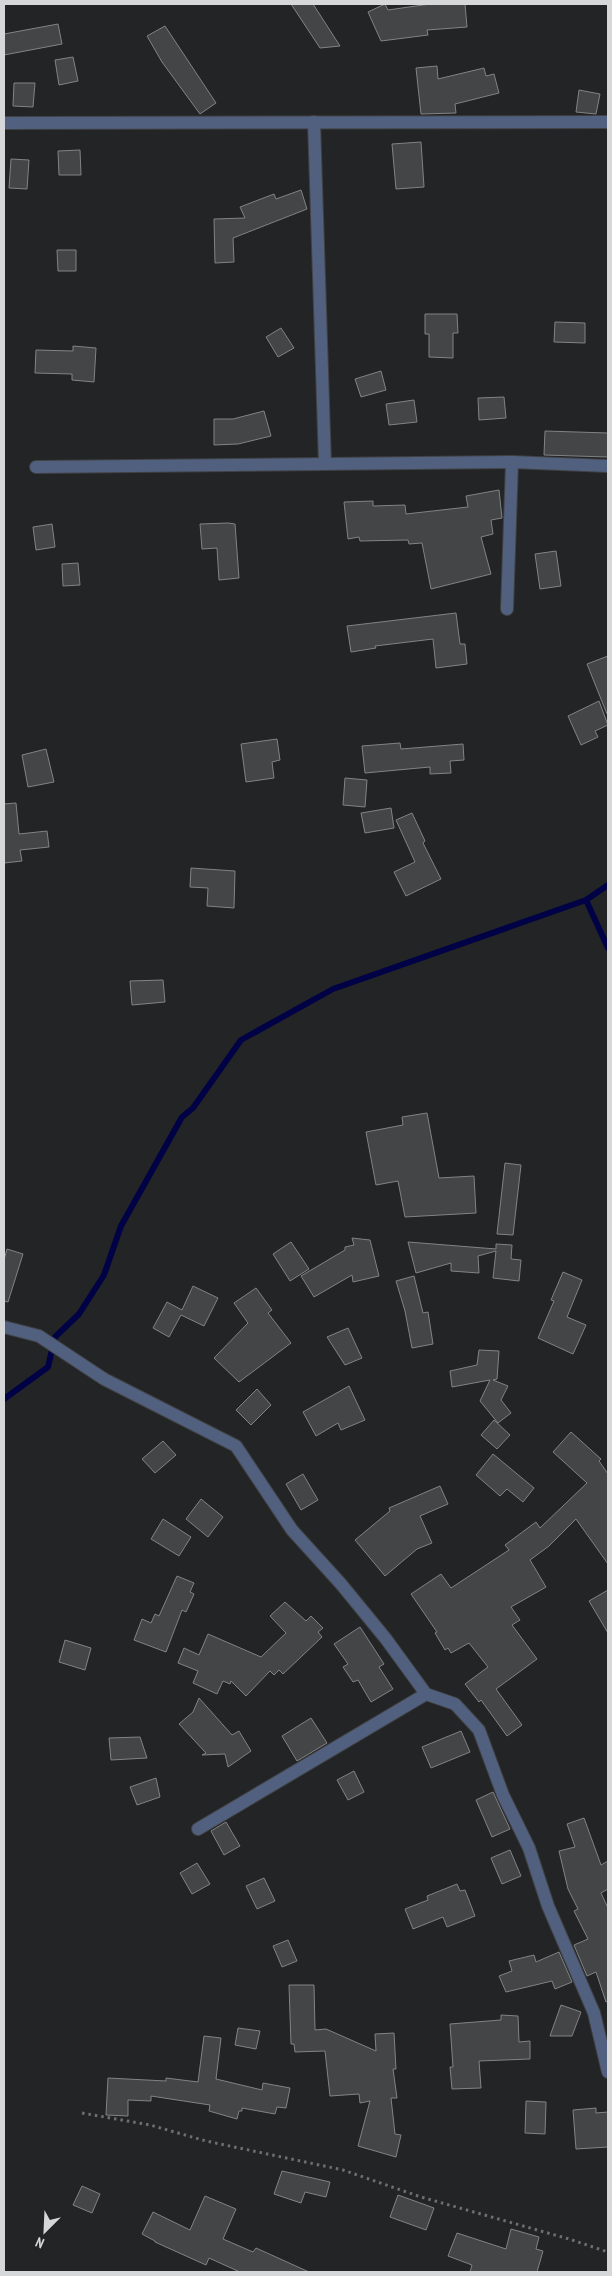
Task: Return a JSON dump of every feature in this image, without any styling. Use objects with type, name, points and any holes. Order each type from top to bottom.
[{"type":"street","points":[[314,122],[325,464]]},
{"type":"street","points":[[4,123],[608,122]]},
{"type":"street","points":[[507,609],[512,462]]},
{"type":"street","points":[[36,467],[512,462],[608,466]]},
{"type":"street","points":[[4,1327],[39,1336],[104,1380],[236,1446],[292,1530],[352,1598],[426,1694],[455,1704],[479,1730],[502,1795],[529,1848],[548,1906],[594,2013],[608,2072]]},
{"type":"street","points":[[198,1829],[426,1694]]},
{"type":"path","points":[[82,2113],[150,2125],[206,2141],[343,2170],[421,2197],[608,2252]]},
{"type":"building","points":[[291,4],[313,4],[340,46],[320,48]]},
{"type":"building","points":[[385,4],[388,10],[430,4],[465,4],[467,27],[427,30],[428,35],[381,41],[368,12]]},
{"type":"building","points":[[58,24],[62,44],[4,55],[4,34]]},
{"type":"building","points":[[165,26],[216,103],[200,114],[162,62],[147,36]]},
{"type":"building","points":[[73,57],[78,81],[59,85],[55,60]]},
{"type":"building","points":[[437,66],[438,79],[484,68],[486,76],[494,74],[499,93],[455,104],[456,113],[421,114],[416,68]]},
{"type":"building","points":[[14,83],[35,83],[33,107],[13,106]]},
{"type":"building","points":[[579,90],[600,94],[596,114],[576,112]]},
{"type":"building","points":[[421,142],[424,187],[396,189],[392,144]]},
{"type":"building","points":[[80,150],[81,175],[59,175],[58,151]]},
{"type":"building","points":[[11,159],[29,160],[27,189],[9,188]]},
{"type":"building","points":[[301,190],[307,209],[233,238],[234,262],[215,263],[214,219],[245,218],[240,207],[274,194],[276,199]]},
{"type":"building","points":[[57,250],[76,250],[76,271],[58,271]]},
{"type":"building","points":[[425,314],[457,314],[458,333],[453,333],[453,358],[429,357],[429,334],[425,334]]},
{"type":"building","points":[[555,322],[585,323],[585,343],[554,342]]},
{"type":"building","points":[[281,328],[294,348],[278,357],[266,337]]},
{"type":"building","points":[[73,346],[96,348],[94,382],[72,380],[72,374],[35,373],[36,350],[73,351]]},
{"type":"building","points":[[381,371],[386,390],[361,397],[355,379]]},
{"type":"building","points":[[504,397],[506,418],[479,420],[478,398]]},
{"type":"building","points":[[414,400],[417,422],[389,425],[386,404]]},
{"type":"building","points":[[264,411],[271,436],[238,444],[214,445],[214,419],[233,419]]},
{"type":"building","points":[[545,431],[608,433],[608,457],[544,455]]},
{"type":"building","points":[[499,490],[502,518],[491,520],[493,534],[481,537],[491,574],[431,589],[422,543],[409,544],[408,540],[360,541],[359,537],[348,539],[344,502],[373,501],[373,506],[405,505],[406,514],[468,507],[466,496]]},
{"type":"building","points":[[52,524],[55,547],[36,550],[33,527]]},
{"type":"building","points":[[200,524],[235,524],[239,578],[219,580],[217,548],[202,549]]},
{"type":"building","points":[[556,551],[561,586],[540,589],[535,554]]},
{"type":"building","points":[[78,563],[80,585],[63,586],[62,564]]},
{"type":"building","points":[[456,613],[460,644],[465,644],[467,664],[436,668],[433,639],[375,646],[376,648],[351,652],[347,626]]},
{"type":"building","points":[[608,656],[608,714],[607,714],[587,664]]},
{"type":"building","points":[[599,701],[608,725],[595,731],[598,737],[581,745],[568,716]]},
{"type":"building","points":[[277,739],[280,760],[272,762],[274,778],[246,782],[241,744]]},
{"type":"building","points":[[400,743],[401,749],[463,744],[464,760],[450,761],[451,773],[430,774],[430,767],[365,773],[362,746]]},
{"type":"building","points":[[46,749],[54,782],[28,787],[22,755]]},
{"type":"building","points":[[345,778],[367,780],[365,807],[343,805]]},
{"type":"building","points":[[16,803],[19,834],[47,831],[49,847],[20,850],[22,861],[4,863],[4,804]]},
{"type":"building","points":[[391,808],[394,828],[365,833],[361,813]]},
{"type":"building","points":[[412,813],[425,841],[423,843],[441,879],[406,896],[394,872],[415,862],[396,820]]},
{"type":"building","points":[[191,868],[235,871],[234,908],[207,906],[208,888],[190,887]]},
{"type":"building","points":[[163,980],[165,1002],[132,1005],[130,981]]},
{"type":"building","points":[[427,1113],[439,1178],[474,1176],[476,1213],[405,1217],[398,1181],[376,1185],[366,1132],[403,1125],[402,1117]]},
{"type":"building","points":[[505,1163],[521,1165],[513,1235],[497,1234]]},
{"type":"building","points":[[352,1238],[370,1240],[379,1276],[353,1282],[352,1275],[314,1297],[301,1276],[345,1250],[345,1247],[354,1245]]},
{"type":"building","points":[[291,1242],[309,1269],[290,1281],[273,1254]]},
{"type":"building","points":[[408,1242],[496,1249],[496,1244],[512,1245],[511,1259],[521,1260],[519,1281],[493,1278],[496,1251],[478,1256],[479,1273],[451,1271],[451,1263],[416,1273]]},
{"type":"building","points":[[7,1249],[23,1254],[8,1302],[4,1301],[4,1260]]},
{"type":"building","points":[[563,1272],[582,1280],[567,1317],[586,1325],[573,1354],[538,1338],[554,1301],[551,1300]]},
{"type":"building","points":[[414,1276],[423,1313],[428,1312],[433,1344],[412,1348],[405,1311],[396,1281]]},
{"type":"building","points":[[193,1286],[218,1298],[204,1326],[181,1315],[169,1337],[153,1328],[167,1302],[182,1310]]},
{"type":"building","points":[[256,1288],[272,1310],[268,1313],[291,1343],[239,1382],[214,1358],[248,1323],[234,1303]]},
{"type":"building","points":[[348,1328],[362,1358],[345,1365],[327,1337]]},
{"type":"building","points":[[479,1350],[499,1351],[497,1379],[493,1380],[508,1386],[501,1400],[511,1413],[498,1423],[480,1401],[490,1380],[452,1387],[450,1371],[477,1365]]},
{"type":"building","points":[[349,1386],[365,1420],[341,1430],[338,1423],[316,1436],[303,1412]]},
{"type":"building","points":[[257,1389],[271,1405],[251,1425],[236,1410]]},
{"type":"building","points":[[494,1420],[510,1435],[497,1449],[481,1435]]},
{"type":"building","points":[[571,1432],[601,1459],[599,1461],[608,1474],[608,1564],[576,1519],[549,1546],[530,1560],[546,1587],[511,1607],[520,1620],[512,1625],[537,1659],[496,1689],[522,1725],[507,1736],[481,1700],[479,1702],[465,1684],[488,1667],[469,1643],[451,1653],[448,1648],[445,1650],[435,1633],[437,1632],[411,1594],[441,1574],[451,1588],[509,1550],[505,1545],[536,1522],[540,1528],[587,1483],[553,1452]]},
{"type":"building","points":[[163,1441],[176,1455],[155,1473],[142,1459]]},
{"type":"building","points":[[493,1454],[534,1488],[523,1502],[507,1489],[500,1496],[476,1475]]},
{"type":"building","points":[[303,1474],[318,1500],[301,1510],[286,1484]]},
{"type":"building","points":[[440,1486],[448,1504],[420,1516],[432,1543],[417,1549],[385,1576],[355,1540],[390,1511],[389,1508]]},
{"type":"building","points":[[201,1499],[223,1517],[208,1537],[186,1519]]},
{"type":"building","points":[[163,1519],[191,1537],[179,1556],[151,1539]]},
{"type":"building","points":[[177,1576],[194,1583],[190,1592],[194,1594],[186,1612],[182,1610],[166,1652],[134,1640],[142,1619],[151,1623],[155,1614],[159,1616]]},
{"type":"building","points":[[608,1590],[608,1633],[589,1601]]},
{"type":"building","points":[[285,1602],[306,1621],[311,1616],[323,1628],[318,1632],[322,1637],[283,1674],[279,1670],[274,1675],[270,1671],[246,1696],[231,1681],[230,1684],[223,1681],[217,1694],[193,1683],[198,1671],[178,1663],[184,1648],[199,1655],[208,1634],[261,1657],[286,1633],[270,1616]]},
{"type":"building","points":[[360,1627],[384,1664],[379,1667],[393,1689],[371,1702],[358,1680],[353,1682],[343,1667],[348,1664],[334,1644]]},
{"type":"building","points":[[65,1640],[91,1648],[85,1670],[59,1662]]},
{"type":"building","points":[[199,1698],[232,1735],[239,1731],[251,1751],[228,1767],[225,1754],[202,1755],[206,1753],[179,1724],[193,1712]]},
{"type":"building","points":[[311,1718],[327,1743],[297,1761],[282,1736]]},
{"type":"building","points":[[461,1731],[470,1752],[431,1768],[422,1747]]},
{"type":"building","points":[[140,1737],[147,1758],[111,1760],[109,1738]]},
{"type":"building","points":[[354,1771],[364,1792],[348,1800],[337,1780]]},
{"type":"building","points":[[156,1778],[160,1797],[137,1805],[130,1787]]},
{"type":"building","points":[[493,1792],[510,1829],[492,1837],[476,1800]]},
{"type":"building","points":[[584,1818],[601,1865],[608,1861],[608,1889],[601,1893],[608,1908],[608,2001],[606,2002],[596,1972],[587,1976],[574,1945],[588,1939],[574,1911],[578,1909],[568,1889],[559,1851],[575,1847],[567,1824]]},
{"type":"building","points":[[226,1822],[240,1846],[224,1855],[211,1831]]},
{"type":"building","points":[[510,1850],[521,1876],[502,1884],[491,1858]]},
{"type":"building","points":[[197,1863],[210,1884],[192,1894],[180,1873]]},
{"type":"building","points":[[264,1878],[275,1901],[257,1909],[246,1886]]},
{"type":"building","points":[[457,1884],[460,1891],[465,1890],[475,1916],[447,1927],[443,1917],[413,1929],[405,1909],[428,1900],[427,1896]]},
{"type":"building","points":[[288,1940],[297,1961],[282,1967],[273,1946]]},
{"type":"building","points":[[559,1952],[572,1982],[555,1989],[552,1981],[506,1992],[499,1976],[512,1971],[509,1961],[534,1955],[536,1962]]},
{"type":"building","points":[[289,1985],[314,1985],[315,2030],[326,2029],[376,2051],[375,2034],[394,2033],[396,2069],[393,2069],[397,2098],[391,2098],[395,2134],[401,2135],[396,2157],[358,2146],[370,2101],[360,2103],[359,2094],[330,2096],[325,2051],[295,2052],[294,2044],[291,2044]]},
{"type":"building","points":[[561,2005],[581,2012],[572,2036],[550,2036]]},
{"type":"building","points":[[501,2015],[518,2016],[519,2042],[530,2041],[530,2059],[479,2061],[481,2088],[452,2089],[450,2067],[453,2067],[450,2024],[501,2020]]},
{"type":"building","points":[[238,2028],[260,2031],[256,2049],[235,2045]]},
{"type":"building","points":[[204,2036],[221,2038],[216,2079],[262,2090],[263,2083],[290,2088],[286,2108],[277,2107],[275,2114],[242,2108],[237,2119],[209,2111],[210,2105],[151,2096],[151,2101],[128,2100],[128,2116],[106,2115],[108,2078],[166,2081],[166,2078],[198,2082]]},
{"type":"building","points":[[526,2101],[546,2102],[545,2134],[525,2133]]},
{"type":"building","points":[[596,2108],[596,2113],[608,2112],[608,2147],[576,2149],[573,2110]]},
{"type":"building","points":[[282,2171],[330,2182],[326,2197],[305,2192],[301,2203],[274,2194]]},
{"type":"building","points":[[82,2186],[100,2194],[92,2213],[73,2205]]},
{"type":"building","points":[[398,2195],[434,2208],[426,2230],[390,2217]]},
{"type":"building","points":[[205,2196],[236,2209],[223,2239],[253,2252],[256,2248],[309,2272],[240,2272],[209,2258],[206,2265],[155,2242],[142,2234],[153,2212],[190,2230]]},
{"type":"building","points":[[511,2229],[539,2237],[536,2249],[543,2251],[537,2272],[470,2272],[472,2265],[448,2256],[457,2233],[506,2249]]},
{"type":"waterway","points":[[4,1399],[48,1367],[55,1337],[79,1314],[104,1275],[121,1226],[182,1117],[193,1108],[241,1040],[333,989],[586,900],[608,885]]},
{"type":"waterway","points":[[586,900],[608,948]]}]
